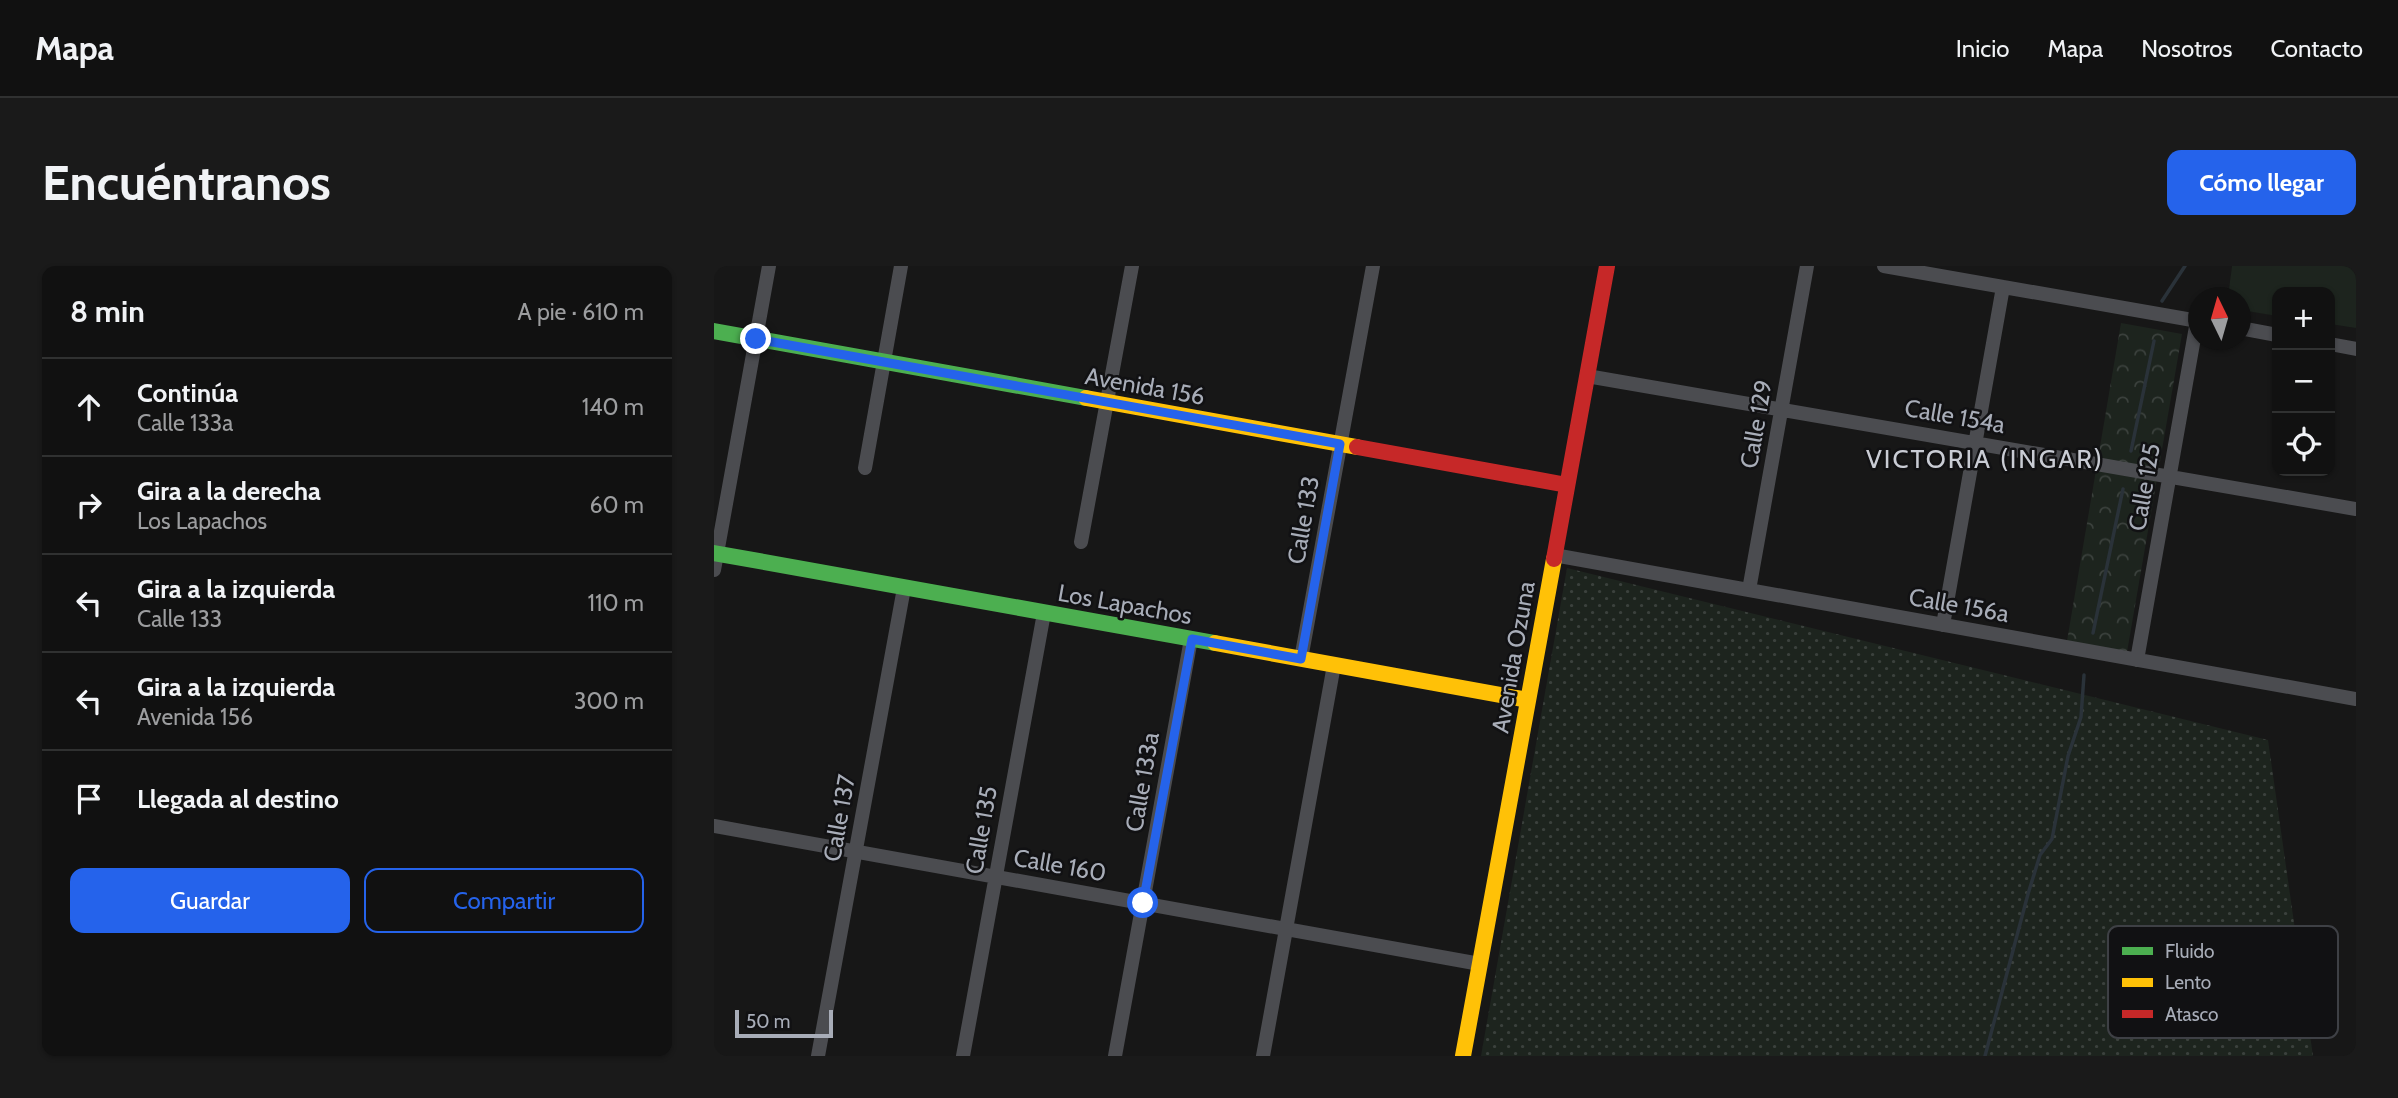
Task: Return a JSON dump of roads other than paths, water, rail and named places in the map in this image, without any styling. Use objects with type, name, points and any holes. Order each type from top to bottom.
[{"type":"main road","name":"Avenida Ozuna","points":[[1463,1056],[1607,266]]},
{"type":"main road","name":"Avenida 156","points":[[714,331],[1567,485]]},
{"type":"main road","name":"Los Lapachos","points":[[715,559],[904,588],[1528,700]]},
{"type":"street","points":[[715,559],[769,266]]},
{"type":"street","points":[[865,468],[901,266]]},
{"type":"street","points":[[1081,542],[1132,266]]},
{"type":"street","name":"Calle 133","points":[[1301,659],[1373,266]]},
{"type":"street","name":"Calle 129","points":[[1749,590],[1807,266]]},
{"type":"street","points":[[1884,266],[2188,319]]},
{"type":"street","points":[[1943,625],[2003,287]]},
{"type":"street","points":[[2251,330],[2272,334]]},
{"type":"street","points":[[2335,345],[2356,349]]},
{"type":"street","name":"Calle 125","points":[[2137,660],[2193,350]]},
{"type":"street","name":"Calle 154a","points":[[1587,376],[2356,509]]},
{"type":"street","name":"Calle 156a","points":[[1554,555],[2356,699]]},
{"type":"street","name":"Calle 137","points":[[818,1056],[904,588]]},
{"type":"street","name":"Calle 135","points":[[963,1056],[1044,613]]},
{"type":"street","name":"Calle 133a","points":[[1115,1056],[1192,639]]},
{"type":"street","points":[[1263,1056],[1334,665]]},
{"type":"street","name":"Calle 160","points":[[714,826],[1480,964]]},
{"type":"waterway","points":[[2162,301],[2185,266]]},
{"type":"waterway","points":[[2131,451],[2154,341]]},
{"type":"waterway","points":[[2093,633],[2123,489]]},
{"type":"waterway","points":[[1985,1056],[2040,855],[2052,839],[2068,756],[2081,717],[2084,675]]},
{"type":"district","name":"VICTORIA (INGAR)","points":[[1985,459]]}]
